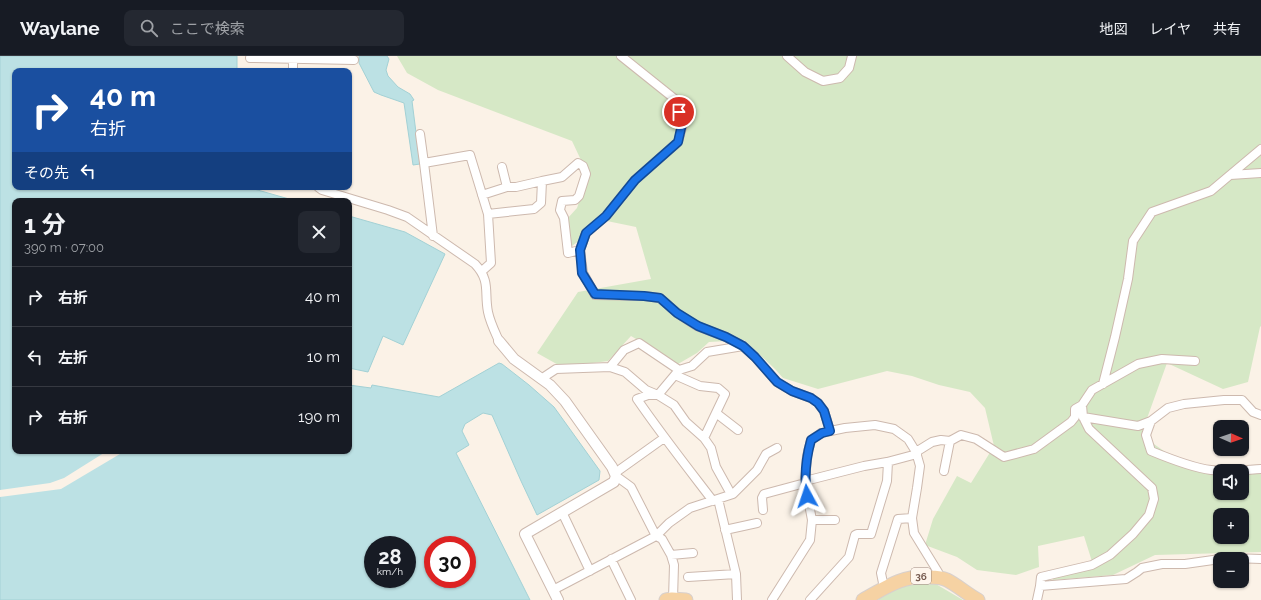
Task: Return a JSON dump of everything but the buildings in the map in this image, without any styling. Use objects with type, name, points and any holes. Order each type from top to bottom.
[{"type":"main road","name":"36","points":[[863,600],[884,588],[908,578],[919,576],[946,579],[978,600]]},
{"type":"main road","points":[[669,599],[686,600]]},
{"type":"street","points":[[621,56],[676,100],[682,124],[678,142],[635,180],[606,216],[586,233],[580,250],[582,273],[595,294],[660,298],[677,313],[698,326],[726,337],[743,346],[777,382],[792,391],[811,398],[818,403],[824,411],[830,431]]},
{"type":"street","points":[[787,56],[805,72],[823,81],[840,78],[848,68],[852,56]]},
{"type":"street","points":[[250,58],[354,60]]},
{"type":"street","points":[[420,134],[433,236]]},
{"type":"street","points":[[1103,384],[1116,337],[1128,279],[1133,241],[1152,212],[1211,191],[1261,149]]},
{"type":"street","points":[[424,163],[470,155],[488,214],[491,263],[482,271]]},
{"type":"street","points":[[482,196],[507,187],[516,187],[562,177],[578,163],[583,166],[586,174],[579,196],[575,200],[562,201],[560,210],[564,218],[568,253],[580,250]]},
{"type":"street","points":[[502,167],[507,187]]},
{"type":"street","points":[[1230,175],[1261,173]]},
{"type":"street","points":[[488,214],[534,209],[541,203],[542,181]]},
{"type":"street","points":[[322,190],[348,198]]},
{"type":"street","points":[[352,199],[407,217],[475,264],[482,271],[486,282],[488,311],[492,327],[499,341],[514,359],[550,385],[565,400],[612,466],[615,474],[614,482],[525,534],[558,600]]},
{"type":"street","points":[[610,367],[624,350],[639,343],[677,372],[700,386],[718,388],[725,394],[704,438]]},
{"type":"street","points":[[658,395],[677,372],[692,366],[707,352],[743,346]]},
{"type":"street","points":[[763,510],[762,498],[764,494],[864,466],[888,462],[917,453],[932,442],[941,440],[950,441],[961,435],[976,439],[1004,457],[1034,449],[1072,422],[1075,417],[1075,409],[1082,405],[1092,390],[1138,364],[1162,359],[1195,361]]},
{"type":"street","points":[[541,378],[556,369],[610,367],[625,372],[646,390],[658,395],[674,406],[686,422],[704,438],[711,448],[716,467],[731,494]]},
{"type":"street","points":[[658,395],[648,394],[637,399],[664,438],[716,500],[736,574],[737,600]]},
{"type":"street","points":[[1082,418],[1138,426],[1151,421],[1168,408],[1184,404],[1224,400],[1242,400],[1253,412],[1261,415]]},
{"type":"street","points":[[1037,600],[1041,576],[1092,565],[1110,555],[1133,534],[1149,515],[1154,499],[1152,488],[1089,429],[1082,418],[1082,405]]},
{"type":"street","points":[[716,413],[738,430]]},
{"type":"street","points":[[1151,421],[1146,435],[1151,452],[1182,463],[1210,470],[1261,469]]},
{"type":"street","points":[[772,600],[810,540],[812,520],[805,482],[807,456],[811,440],[822,433],[845,428],[875,425],[894,429],[908,439],[917,453],[920,466],[912,518],[914,533],[938,572],[938,577]]},
{"type":"street","points":[[615,474],[664,438]]},
{"type":"street","points":[[944,472],[950,441]]},
{"type":"street","points":[[553,590],[656,536],[669,523],[690,508],[731,494],[757,470],[766,454],[777,448]]},
{"type":"street","points":[[810,600],[849,557],[855,535],[870,534],[887,481],[888,462]]},
{"type":"street","points":[[615,474],[630,487],[656,536],[662,539],[671,555],[674,565],[669,599]]},
{"type":"street","points":[[562,512],[590,570]]},
{"type":"street","points":[[884,588],[881,573],[898,519],[912,518]]},
{"type":"street","points":[[812,520],[835,520]]},
{"type":"street","points":[[725,530],[756,522]]},
{"type":"street","points":[[671,555],[693,554]]},
{"type":"street","points":[[611,559],[631,600]]},
{"type":"street","points":[[1249,559],[1261,560]]},
{"type":"street","points":[[1040,586],[1126,579],[1142,568],[1162,564],[1185,564],[1213,560]]},
{"type":"street","points":[[688,577],[736,574]]},
{"type":"green space","points":[[397,56],[1261,56],[1261,326],[1248,382],[1223,389],[1167,363],[1141,435],[1191,470],[1213,470],[1213,500],[1249,500],[1249,472],[1261,473],[1261,552],[1213,552],[1213,553],[1155,555],[1113,575],[1053,580],[1051,576],[1094,568],[1084,536],[1038,546],[1039,567],[1016,575],[977,570],[957,557],[925,545],[933,519],[957,476],[971,483],[994,446],[985,408],[970,392],[939,385],[912,376],[887,371],[818,389],[783,378],[744,340],[709,342],[697,353],[678,364],[631,336],[608,361],[562,367],[537,353],[578,292],[651,279],[636,227],[607,221],[569,248],[567,219],[577,208],[588,175],[572,141],[438,90],[407,73]]},
{"type":"green space","points":[[929,580],[963,600],[879,600],[908,583]]},
{"type":"water","points":[[0,56],[237,56],[237,68],[12,68],[12,190],[258,190],[286,198],[12,198],[12,454],[352,454],[352,385],[371,388],[372,385],[439,397],[499,363],[529,385],[554,407],[600,471],[599,480],[537,515],[492,415],[483,413],[465,424],[462,431],[469,445],[456,453],[530,600],[0,600]]},
{"type":"water","points":[[359,56],[387,56],[389,59],[386,70],[388,76],[398,87],[410,94],[414,100],[412,101],[420,164],[413,165],[404,103],[374,92],[359,63]]},
{"type":"water","points":[[352,217],[405,232],[445,254],[403,345],[383,336],[368,372],[352,369]]},
{"type":"pier","points":[[102,454],[120,454],[61,489],[0,497],[0,490],[50,483],[64,478]]},
{"type":"route","points":[[679,112],[682,124],[678,142],[635,180],[606,216],[586,233],[580,250],[582,273],[595,294],[660,298],[677,313],[698,326],[726,337],[743,346],[777,382],[792,391],[811,398],[818,403],[824,411],[830,431],[822,433],[811,440],[807,456],[805,483],[807,496]]}]
